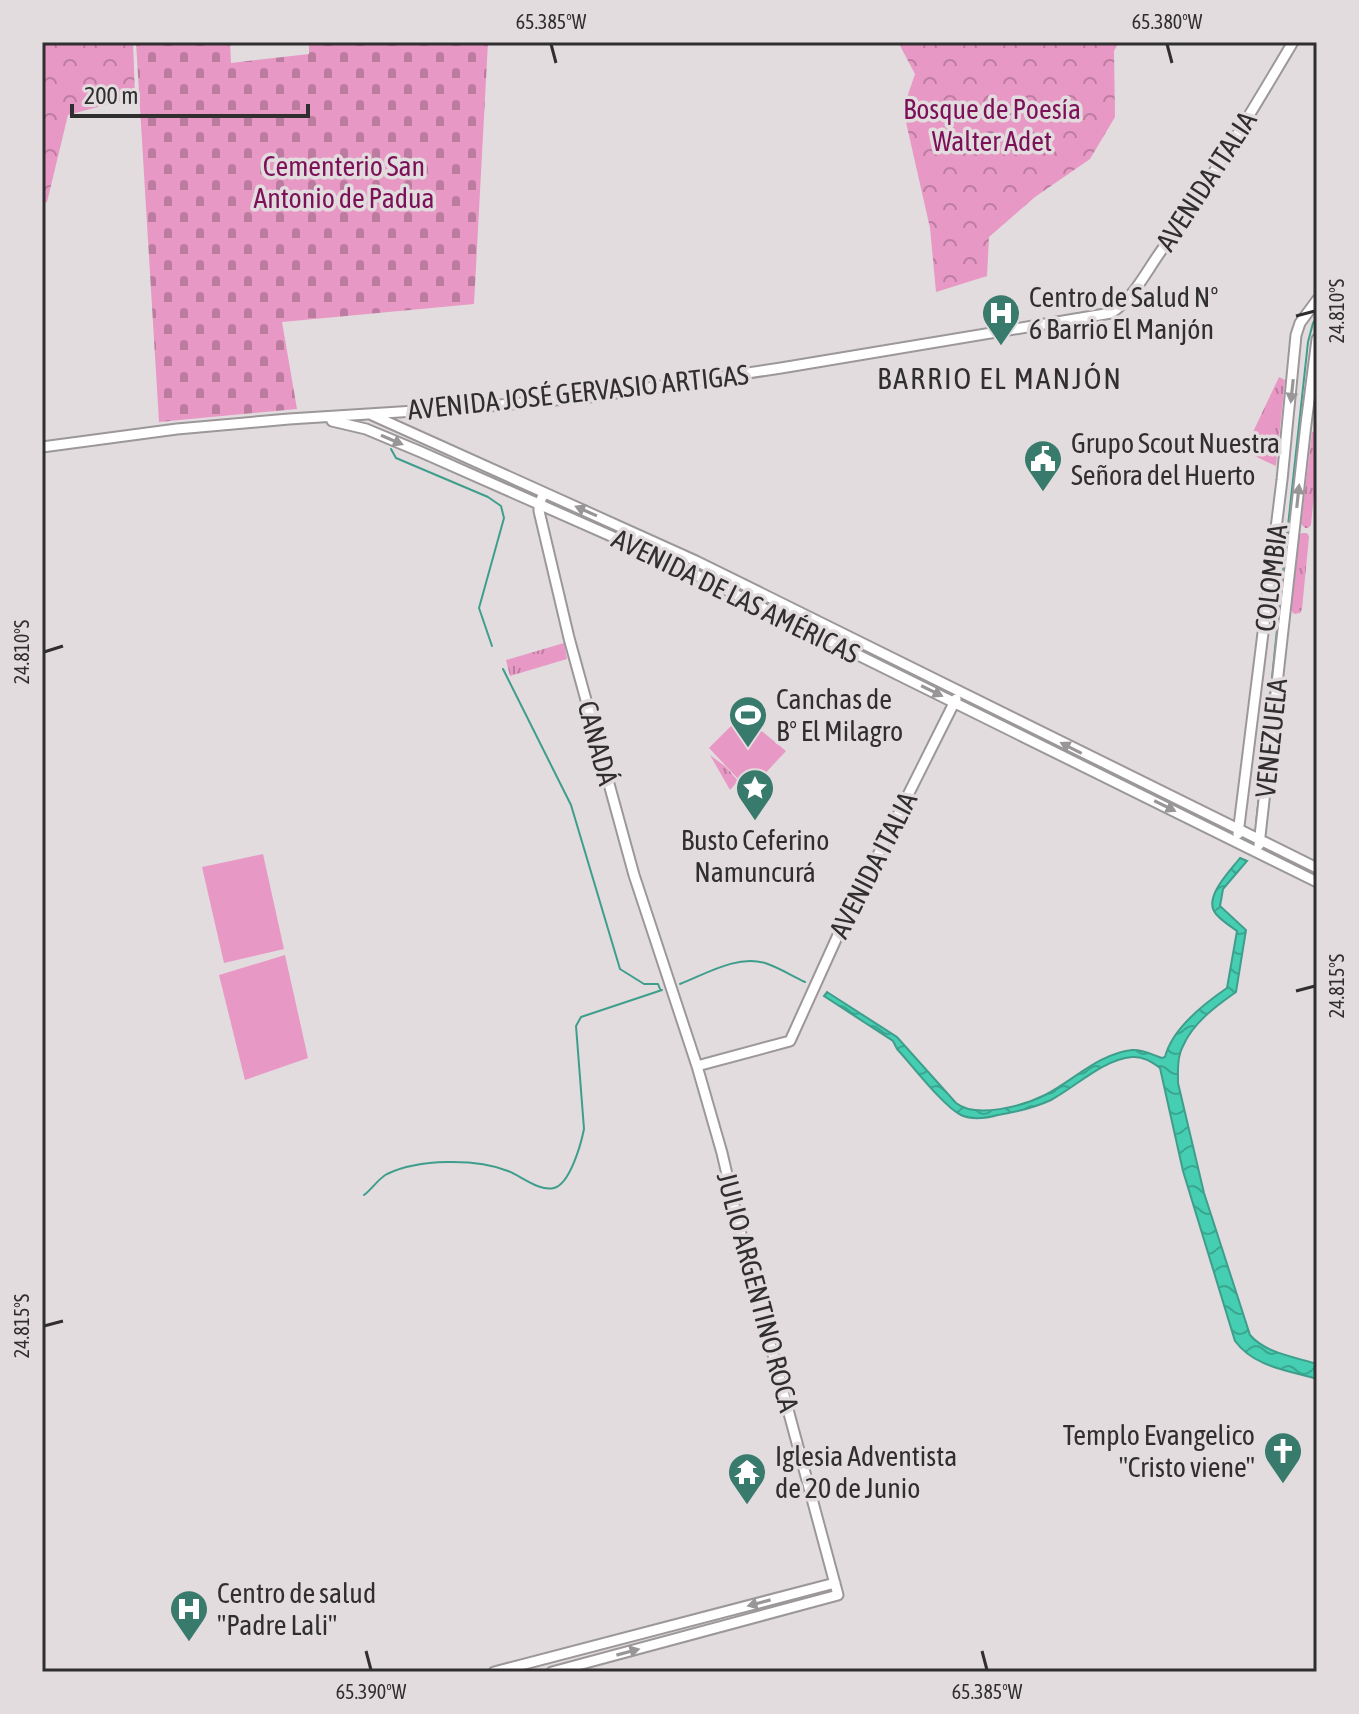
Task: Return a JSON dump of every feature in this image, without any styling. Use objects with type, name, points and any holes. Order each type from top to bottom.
[{"type":"main road","name":"AVENIDA ITALIA","points":[[1111,313],[1128,297],[1173,234],[1293,42]]},
{"type":"main road","name":"COLOMBIA","points":[[1236,841],[1240,829],[1282,480],[1296,335],[1300,323],[1317,300]]},
{"type":"main road","name":"AVENIDA JOSÉ GERVASIO ARTIGAS","points":[[42,447],[177,429],[625,392],[1111,313]]},
{"type":"main road","name":"VENEZUELA","points":[[1259,852],[1317,339]]},
{"type":"main road","name":"AVENIDA DE LAS AMÉRICAS","points":[[371,415],[696,561],[1317,868]]},
{"type":"main road","name":"AVENIDA DE LAS AMÉRICAS","points":[[317,418],[366,429],[704,578],[1317,882]]},
{"type":"main road","points":[[539,504],[544,493]]},
{"type":"main road","name":"CANADÁ","points":[[539,504],[573,653],[634,875],[673,991]]},
{"type":"main road","name":"AVENIDA ITALIA","points":[[697,1066],[790,1041],[838,935],[959,691]]},
{"type":"main road","name":"JULIO ARGENTINO ROCA","points":[[552,1672],[838,1595],[742,1239],[722,1153],[673,991]]},
{"type":"main road","points":[[494,1672],[835,1583]]},
{"type":"green space","points":[[42,42],[133,42],[135,97],[68,115],[47,202],[42,204]]},
{"type":"green space","name":"Cementerio San Antonio de Padua","points":[[136,42],[230,42],[231,63],[309,54],[309,42],[488,42],[474,304],[282,322],[297,409],[159,422]]},
{"type":"green space","name":"Bosque de Poesía Walter Adet","points":[[898,42],[1119,42],[1114,51],[1115,117],[1090,159],[1035,197],[989,237],[987,276],[936,292],[930,228],[903,109],[915,74]]},
{"type":"green space","points":[[1279,377],[1285,380],[1276,466],[1244,451]]},
{"type":"green space","points":[[1316,431],[1317,463],[1311,525],[1305,528],[1301,524],[1312,432]]},
{"type":"green space","points":[[1304,533],[1309,537],[1302,609],[1294,614],[1290,605],[1298,538]]},
{"type":"green space","points":[[564,643],[567,659],[510,676],[506,660]]},
{"type":"green space","name":"Canchas de B° El Milagro","points":[[742,715],[786,751],[759,780],[755,773],[740,781],[709,748]]},
{"type":"green space","points":[[710,755],[738,781],[730,790]]},
{"type":"green space","points":[[263,854],[284,949],[224,963],[202,867]]},
{"type":"green space","points":[[285,955],[308,1058],[245,1080],[219,975]]},
{"type":"water","points":[[1240,858],[1247,861],[1223,889],[1220,906],[1246,930],[1236,992],[1206,1016],[1187,1038],[1178,1064],[1178,1083],[1204,1193],[1250,1335],[1272,1350],[1317,1364],[1317,1379],[1261,1362],[1235,1341],[1183,1171],[1160,1068],[1140,1057],[1121,1059],[1038,1105],[989,1117],[965,1117],[937,1094],[893,1041],[824,996],[827,992],[897,1037],[956,1103],[975,1110],[1012,1107],[1036,1099],[1097,1062],[1120,1052],[1140,1050],[1162,1058],[1190,1018],[1227,988],[1237,931],[1216,914],[1213,900],[1219,884]]},
{"type":"waterway","points":[[1282,581],[1308,342],[1317,317]]},
{"type":"waterway","points":[[391,449],[396,458],[488,497],[501,506],[504,518],[479,608],[492,646]]},
{"type":"waterway","points":[[1271,688],[1281,590]]},
{"type":"waterway","points":[[503,669],[571,805],[620,969],[644,984],[658,984],[660,989]]},
{"type":"waterway","points":[[1256,824],[1270,693]]},
{"type":"waterway","points":[[680,984],[732,963],[754,961],[805,982]]},
{"type":"waterway","points":[[364,1195],[387,1174],[414,1165],[447,1162],[495,1167],[543,1188],[560,1185],[574,1163],[584,1129],[576,1026],[581,1017],[662,990]]},
{"type":"place","name":"Centro de Salud Nº 6 Barrio El Manjón","points":[[1001,347]]},
{"type":"place","name":"Grupo Scout Nuestra Señora del Huerto","points":[[1043,493]]},
{"type":"place","name":"Canchas de B° El Milagro","points":[[748,749]]},
{"type":"place","name":"Busto Ceferino Namuncurá","points":[[755,822]]},
{"type":"place","name":"Templo Evangelico \"Cristo viene\"","points":[[1283,1485]]},
{"type":"place","name":"Iglesia Adventista de 20 de Junio","points":[[747,1506]]},
{"type":"place","name":"Centro de salud \"Padre Lali\"","points":[[189,1643]]},
{"type":"district","name":"BARRIO EL MANJÓN","points":[[1000,379]]}]
